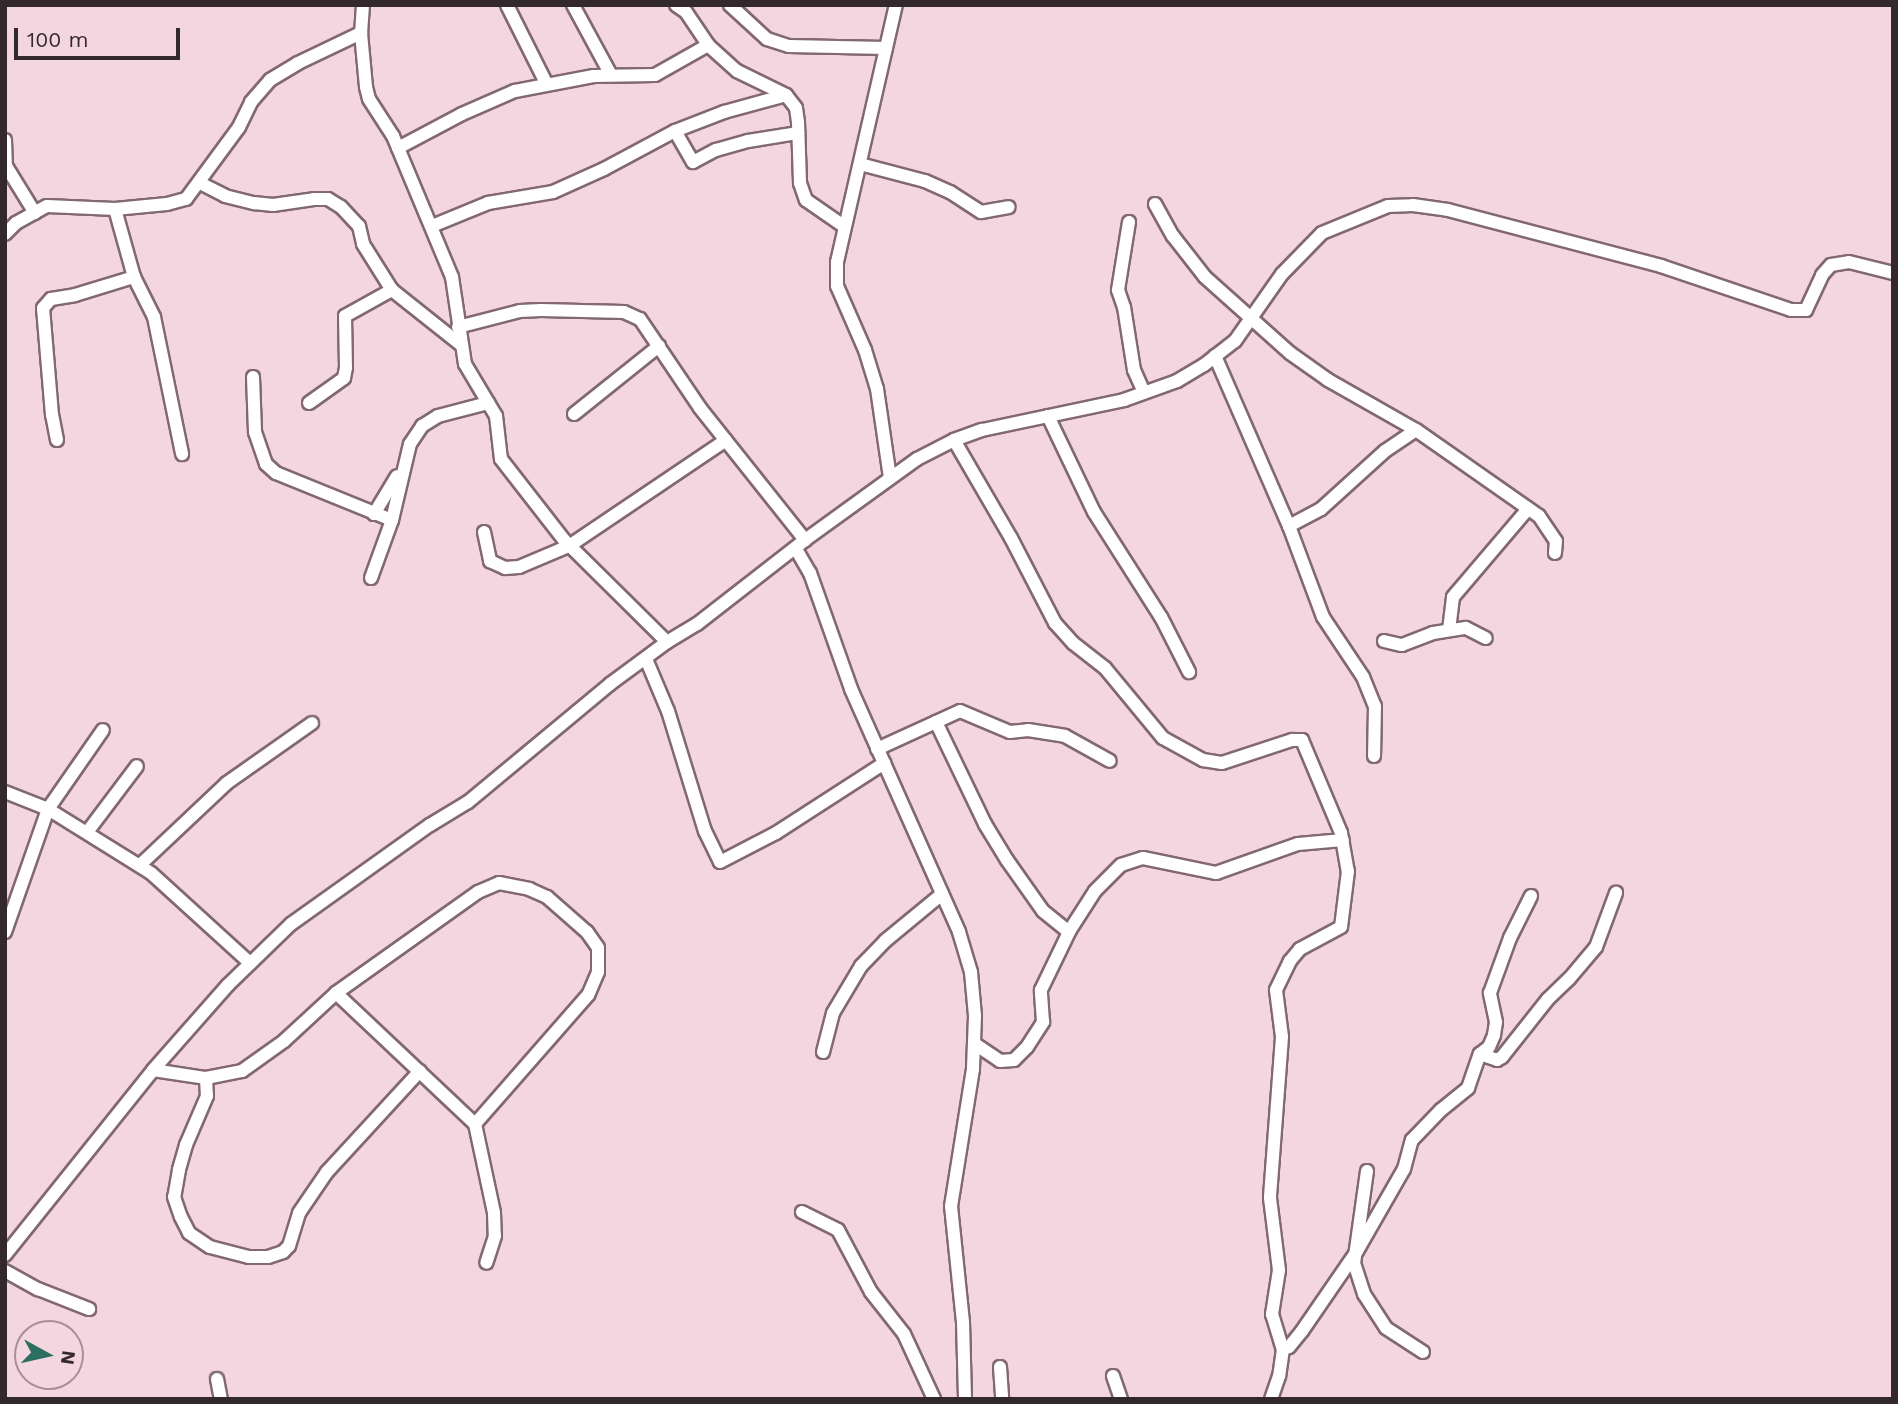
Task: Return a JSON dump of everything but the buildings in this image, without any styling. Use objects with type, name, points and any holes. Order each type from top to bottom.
[{"type":"street","points":[[363,5],[361,33],[369,99],[398,148],[452,277],[465,364],[496,416],[500,459],[569,546],[667,642]]},
{"type":"street","points":[[507,5],[546,83]]},
{"type":"street","points":[[573,5],[611,75]]},
{"type":"street","points":[[730,5],[767,39],[789,46],[886,47]]},
{"type":"street","points":[[890,478],[877,389],[865,350],[837,286],[837,262],[896,5]]},
{"type":"street","points":[[685,7],[708,46],[737,71],[786,95],[796,108],[800,183],[806,200],[845,227]]},
{"type":"street","points":[[5,234],[16,223],[47,206],[115,209],[167,204],[186,199],[239,127],[251,102],[270,80],[298,62],[361,33]]},
{"type":"street","points":[[398,148],[489,101],[546,83],[611,75],[655,75],[708,46]]},
{"type":"street","points":[[432,226],[488,203],[553,192],[604,169],[675,131],[786,95]]},
{"type":"street","points":[[675,131],[693,162],[716,150],[748,141],[798,133]]},
{"type":"street","points":[[5,140],[6,166],[35,212]]},
{"type":"street","points":[[860,164],[925,181],[982,212],[1009,207]]},
{"type":"street","points":[[200,183],[225,196],[254,203],[273,205],[328,199],[352,215],[359,226],[363,244],[392,290],[460,344]]},
{"type":"street","points":[[1155,204],[1195,265],[1290,353],[1328,380],[1416,429],[1528,509],[1549,527],[1556,541],[1555,553]]},
{"type":"street","points":[[5,1255],[153,1070],[250,963],[291,924],[430,825],[468,802],[610,684],[667,642],[697,624],[917,458],[954,440],[1144,393],[1177,381],[1215,356],[1235,341],[1282,274],[1309,243],[1340,223],[1388,206],[1413,205],[1464,213],[1661,266],[1791,310],[1806,310],[1822,275],[1831,265],[1849,262],[1893,273]]},
{"type":"street","points":[[115,209],[134,277],[154,317],[182,454]]},
{"type":"street","points":[[1129,222],[1118,290],[1124,307],[1134,370],[1144,393]]},
{"type":"street","points":[[57,440],[52,415],[43,308],[51,299],[75,295],[134,277]]},
{"type":"street","points":[[309,404],[344,379],[345,316],[392,290]]},
{"type":"street","points":[[458,327],[520,311],[624,312],[640,319],[700,408],[801,544],[829,635],[959,932],[971,972],[975,1044],[951,1206],[963,1322],[965,1399]]},
{"type":"street","points":[[574,414],[659,346]]},
{"type":"street","points":[[1215,356],[1289,526],[1323,617],[1363,677],[1375,706],[1374,756]]},
{"type":"street","points":[[253,377],[255,432],[266,464],[276,473],[392,520]]},
{"type":"street","points":[[371,578],[392,520],[410,444],[422,426],[438,416],[488,403]]},
{"type":"street","points":[[1048,416],[1094,512],[1160,617],[1189,671]]},
{"type":"street","points":[[1289,526],[1321,509],[1385,451],[1416,429]]},
{"type":"street","points":[[484,532],[490,561],[505,568],[519,567],[569,546],[726,440]]},
{"type":"street","points":[[954,440],[1011,538],[1055,623],[1073,643],[1105,668],[1163,738],[1203,760],[1222,763],[1292,740],[1302,740],[1343,840],[1348,871],[1341,927],[1300,949],[1290,961],[1276,989],[1282,1037],[1270,1198],[1279,1269],[1272,1314],[1283,1349],[1279,1376],[1271,1399]]},
{"type":"street","points":[[374,514],[406,460]]},
{"type":"street","points":[[1449,630],[1453,597],[1528,509]]},
{"type":"street","points":[[1384,641],[1402,645],[1449,630],[1472,629],[1486,638]]},
{"type":"street","points":[[646,659],[668,711],[705,831],[720,862],[776,833],[884,763]]},
{"type":"street","points":[[877,749],[960,712],[1010,733],[1028,730],[1053,732],[1083,744],[1110,761]]},
{"type":"street","points":[[936,722],[985,824],[1007,860],[1043,911],[1069,932]]},
{"type":"street","points":[[140,865],[227,783],[312,723]]},
{"type":"street","points":[[5,932],[48,809],[103,730]]},
{"type":"street","points":[[88,831],[137,766]]},
{"type":"street","points":[[5,792],[48,809],[140,865],[250,963]]},
{"type":"street","points":[[975,1044],[1000,1061],[1014,1060],[1027,1047],[1042,1022],[1041,989],[1069,932],[1095,891],[1121,866],[1143,858],[1216,873],[1298,844],[1343,840]]},
{"type":"street","points":[[153,1070],[206,1078],[242,1071],[284,1041],[336,993],[478,892],[499,883],[529,889],[547,897],[574,918],[598,948],[598,972],[588,995],[475,1124]]},
{"type":"street","points":[[1480,1054],[1497,1060],[1502,1057],[1548,999],[1569,979],[1596,947],[1616,893]]},
{"type":"street","points":[[823,1052],[833,1013],[861,967],[885,941],[942,894]]},
{"type":"street","points":[[1283,1349],[1289,1347],[1302,1331],[1357,1251],[1404,1169],[1412,1140],[1441,1110],[1468,1088],[1480,1054],[1489,1047],[1494,1035],[1496,1022],[1490,993],[1510,938],[1531,896]]},
{"type":"street","points":[[336,993],[475,1124],[494,1213],[495,1236],[486,1263]]},
{"type":"street","points":[[206,1078],[207,1096],[178,1170],[174,1197],[189,1233],[211,1247],[249,1257],[268,1257],[283,1252],[289,1246],[299,1213],[327,1172],[420,1071]]},
{"type":"street","points":[[1367,1171],[1354,1263],[1364,1294],[1386,1328],[1423,1352]]},
{"type":"street","points":[[802,1212],[838,1230],[872,1292],[904,1334],[934,1399]]},
{"type":"street","points":[[5,1271],[38,1289],[89,1309]]},
{"type":"street","points":[[1000,1367],[1002,1399]]},
{"type":"street","points":[[1113,1376],[1121,1399]]},
{"type":"street","points":[[217,1379],[221,1399]]}]
